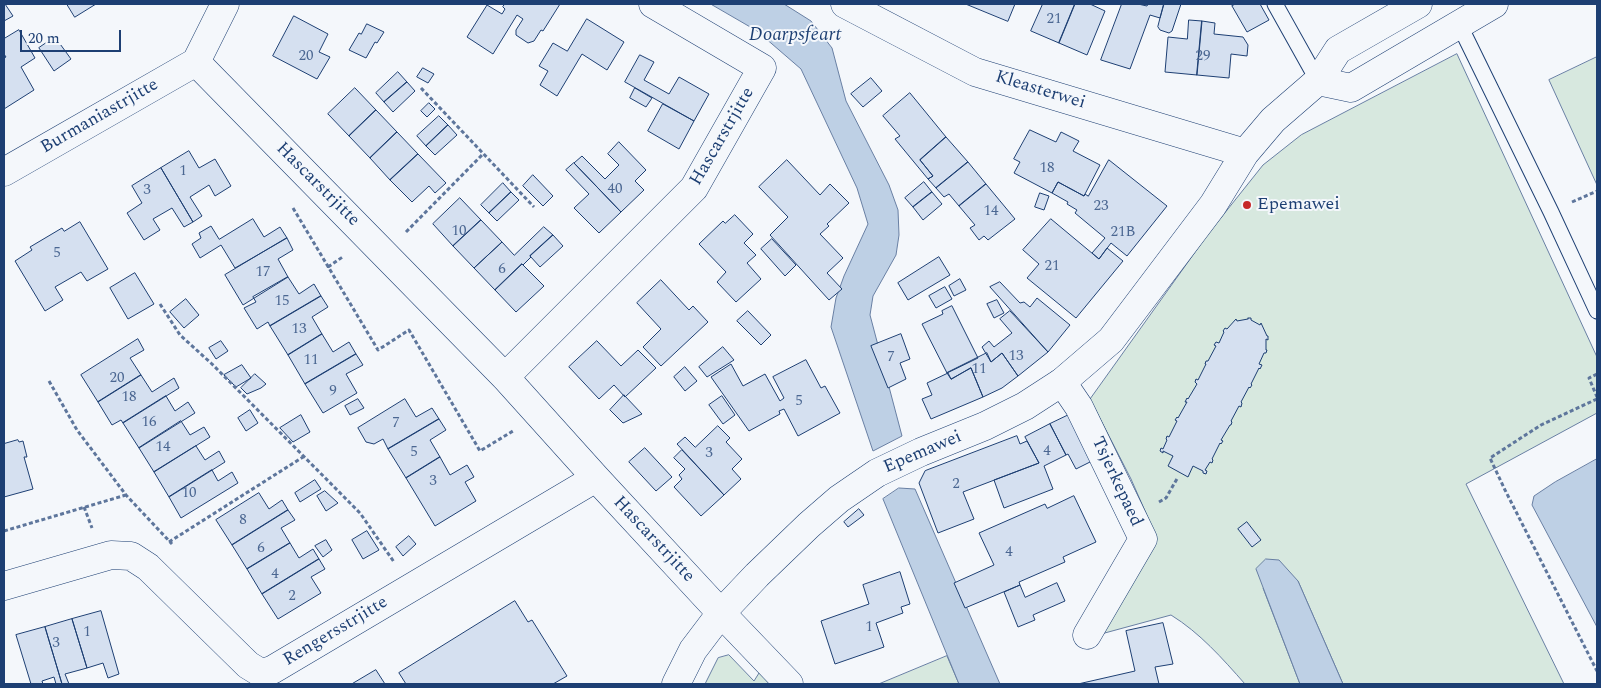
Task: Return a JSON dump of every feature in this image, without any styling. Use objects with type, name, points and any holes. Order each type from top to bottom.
[{"type":"street","points":[[196,62],[225,4]]},
{"type":"street","name":"Hascarstrjitte","points":[[505,377],[694,188],[762,68],[653,4]]},
{"type":"street","name":"Kleasterwei","points":[[845,4],[975,72],[1245,153]]},
{"type":"street","name":"Epemawei","points":[[676,684],[693,650],[721,614],[757,575],[839,499],[877,473],[1025,406],[1062,382],[1111,340],[1213,205],[1245,153],[1273,120],[1318,81],[1338,50],[1418,4]]},
{"type":"street","points":[[1318,81],[1351,88],[1494,4]]},
{"type":"street","name":"Hascarstrjitte","points":[[196,62],[505,377],[721,614],[789,684]]},
{"type":"street","name":"Burmaniastrjitte","points":[[4,172],[196,62]]},
{"type":"street","name":"Tsjerkepaed","points":[[1062,382],[1079,407],[1143,540],[1087,635]]},
{"type":"street","name":"Rengersstrjitte","points":[[4,586],[111,555],[131,556],[148,567],[248,665],[261,673],[272,670],[596,478]]},
{"type":"lane","points":[[1274,4],[1318,81]]},
{"type":"lane","points":[[1459,24],[1597,311]]},
{"type":"path","points":[[421,88],[534,207]]},
{"type":"path","points":[[384,254],[483,154]]},
{"type":"path","points":[[299,167],[282,190],[378,350],[409,330],[480,451],[539,415]]},
{"type":"path","points":[[160,304],[180,335],[212,364],[360,513],[411,588]]},
{"type":"path","points":[[1597,374],[1589,378],[1597,398],[1541,425],[1490,458],[1597,671]]},
{"type":"path","points":[[49,381],[78,430],[126,495],[176,548]]},
{"type":"path","points":[[148,567],[170,541],[303,456]]},
{"type":"path","points":[[4,530],[126,495]]},
{"type":"shaded area","points":[[1457,54],[1597,357],[1597,413],[1466,484],[1564,684],[1343,684],[1298,581],[1263,588],[1300,684],[1245,684],[1201,638],[1171,615],[1090,637],[1149,520],[1131,479],[1090,399],[1208,234],[1263,165],[1301,135]]},
{"type":"shaded area","points":[[1597,57],[1597,185],[1549,80]]},
{"type":"shaded area","points":[[729,655],[754,681],[759,673],[771,684],[705,684],[718,658]]},
{"type":"shaded area","points":[[947,656],[959,684],[879,684]]},
{"type":"water","name":"Doarpsfeart","points":[[711,4],[784,4],[811,21],[832,48],[846,101],[889,185],[898,210],[899,235],[896,255],[873,296],[870,315],[902,436],[873,451],[831,327],[836,298],[868,224],[857,188],[801,69],[757,31]]},
{"type":"water","points":[[1597,459],[1597,627],[1532,505],[1534,496]]},
{"type":"water","points":[[899,488],[915,489],[1000,684],[959,684],[883,499]]},
{"type":"water","points":[[1266,559],[1279,560],[1298,581],[1343,684],[1300,684],[1256,569]]},
{"type":"building","points":[[4,4],[13,16],[4,21]]},
{"type":"building","points":[[67,4],[96,4],[75,17]]},
{"type":"building","points":[[505,4],[560,4],[543,31],[541,30],[534,41],[528,43],[516,35],[516,30],[523,19],[517,15],[493,54],[467,37],[487,5],[502,14]]},
{"type":"building","points":[[966,4],[1015,4],[1008,21]]},
{"type":"building","points":[[1043,4],[1075,4],[1059,43],[1031,31]]},
{"type":"building","points":[[1075,4],[1090,4],[1105,11],[1087,55],[1059,43]]},
{"type":"building","points":[[1122,4],[1147,6],[1148,4],[1164,4],[1160,18],[1150,15],[1130,69],[1101,60]]},
{"type":"building","points":[[1164,4],[1181,4],[1172,31],[1169,33],[1160,30],[1158,27]]},
{"type":"building","points":[[1236,4],[1260,4],[1269,20],[1247,32],[1232,6]]},
{"type":"building","points":[[294,16],[328,34],[319,52],[330,57],[317,79],[273,56]]},
{"type":"building","points":[[587,19],[624,42],[607,70],[582,54],[557,96],[540,85],[548,71],[539,66],[553,43],[567,51]]},
{"type":"building","points":[[1189,20],[1202,21],[1197,75],[1165,72],[1168,37],[1187,39]]},
{"type":"building","points":[[1202,21],[1215,23],[1214,34],[1243,37],[1248,45],[1247,56],[1231,54],[1229,78],[1197,75]]},
{"type":"building","points":[[367,24],[384,32],[377,43],[375,42],[366,58],[349,50]]},
{"type":"building","points":[[19,30],[35,58],[21,67],[34,90],[4,109],[4,58],[6,57],[4,54],[4,39]]},
{"type":"building","points":[[55,37],[71,59],[54,71],[39,48]]},
{"type":"building","points":[[640,55],[654,62],[644,80],[669,94],[679,77],[709,94],[694,121],[625,82]]},
{"type":"building","points":[[423,68],[434,74],[428,83],[417,77]]},
{"type":"building","points":[[398,72],[407,82],[384,102],[376,93]]},
{"type":"building","points":[[871,78],[882,91],[863,107],[851,94]]},
{"type":"building","points":[[407,82],[415,91],[393,112],[384,102]]},
{"type":"building","points":[[355,88],[376,110],[349,136],[328,114]]},
{"type":"building","points":[[635,88],[652,98],[646,107],[630,98]]},
{"type":"building","points":[[910,93],[946,137],[920,160],[933,176],[928,179],[895,139],[900,136],[883,116]]},
{"type":"building","points":[[429,103],[435,109],[427,117],[421,111]]},
{"type":"building","points":[[663,104],[694,121],[679,149],[648,131]]},
{"type":"building","points":[[376,110],[397,132],[370,158],[349,136]]},
{"type":"building","points":[[439,116],[448,125],[426,146],[417,136]]},
{"type":"building","points":[[448,125],[457,135],[435,155],[426,146]]},
{"type":"building","points":[[1030,130],[1056,142],[1061,132],[1079,141],[1073,151],[1100,165],[1084,196],[1058,182],[1052,193],[1014,173],[1020,162],[1014,159]]},
{"type":"building","points":[[397,132],[418,154],[390,180],[370,158]]},
{"type":"building","points":[[946,137],[968,162],[936,188],[928,179],[933,176],[920,160]]},
{"type":"building","points":[[619,142],[646,170],[635,181],[644,190],[621,212],[574,163],[582,156],[605,179],[619,165],[608,154]]},
{"type":"building","points":[[189,151],[199,168],[215,159],[231,186],[215,196],[209,185],[190,197],[202,216],[193,222],[161,168]]},
{"type":"building","points":[[418,154],[446,183],[435,193],[429,186],[412,202],[390,180]]},
{"type":"building","points":[[787,160],[820,195],[830,184],[849,203],[827,224],[829,226],[820,234],[843,258],[827,273],[842,289],[829,300],[770,235],[788,217],[759,187]]},
{"type":"building","points":[[1109,160],[1167,206],[1127,256],[1111,243],[1099,259],[1092,253],[1105,238],[1075,213],[1077,210],[1067,204],[1068,202],[1052,193],[1058,182],[1084,196],[1085,194],[1088,196]]},
{"type":"building","points":[[968,162],[986,184],[959,206],[949,194],[944,197],[936,188]]},
{"type":"building","points":[[574,163],[621,212],[599,233],[574,208],[589,194],[566,170]]},
{"type":"building","points":[[161,168],[193,222],[184,227],[172,208],[153,219],[160,230],[144,240],[127,213],[142,203],[132,186]]},
{"type":"building","points":[[533,175],[553,196],[543,206],[523,186]]},
{"type":"building","points":[[924,182],[932,192],[913,207],[905,198]]},
{"type":"building","points":[[503,183],[511,192],[489,213],[481,205]]},
{"type":"building","points":[[986,184],[1015,219],[988,240],[984,236],[979,240],[970,228],[975,225],[959,206]]},
{"type":"building","points":[[511,192],[519,200],[497,221],[489,213]]},
{"type":"building","points":[[932,192],[942,204],[923,220],[913,207]]},
{"type":"building","points":[[1040,193],[1049,196],[1044,210],[1035,207]]},
{"type":"building","points":[[460,198],[481,220],[453,246],[433,224]]},
{"type":"building","points":[[735,215],[753,234],[744,243],[756,255],[747,263],[761,279],[736,302],[717,282],[726,272],[699,244],[723,221],[725,223]]},
{"type":"building","points":[[253,219],[264,237],[280,227],[287,238],[235,268],[221,245],[200,258],[192,244],[201,238],[199,233],[211,226],[219,239]]},
{"type":"building","points":[[1051,219],[1099,259],[1107,248],[1123,261],[1076,318],[1027,278],[1039,264],[1023,250]]},
{"type":"building","points":[[481,220],[502,242],[474,268],[453,246]]},
{"type":"building","points":[[80,222],[108,269],[87,281],[81,272],[55,287],[63,300],[45,311],[15,261],[32,250],[30,247],[62,228],[64,231]]},
{"type":"building","points":[[544,227],[553,235],[495,290],[474,268],[502,242],[514,255]]},
{"type":"building","points":[[553,235],[563,246],[540,267],[530,256]]},
{"type":"building","points":[[287,238],[293,250],[278,259],[288,277],[243,305],[225,275]]},
{"type":"building","points":[[772,239],[796,265],[785,276],[761,249]]},
{"type":"building","points":[[939,257],[950,275],[908,300],[898,283]]},
{"type":"building","points":[[522,264],[544,286],[516,312],[495,290]]},
{"type":"building","points":[[135,273],[154,304],[128,319],[110,288]]},
{"type":"building","points":[[288,277],[299,294],[314,284],[321,296],[270,326],[268,322],[257,329],[244,308],[256,302],[253,297]]},
{"type":"building","points":[[960,279],[966,290],[954,296],[949,286]]},
{"type":"building","points":[[661,280],[689,310],[693,306],[708,322],[661,366],[643,347],[661,329],[637,303]]},
{"type":"building","points":[[1000,282],[1020,303],[1024,302],[1030,307],[1037,298],[1070,325],[1048,352],[990,287]]},
{"type":"building","points":[[945,287],[952,299],[936,308],[929,296]]},
{"type":"building","points":[[321,296],[328,307],[312,317],[322,334],[288,355],[270,326]]},
{"type":"building","points":[[186,299],[199,315],[184,328],[170,312]]},
{"type":"building","points":[[997,300],[1004,313],[994,318],[987,304]]},
{"type":"building","points":[[952,306],[978,358],[947,373],[922,324],[943,314],[942,311]]},
{"type":"building","points":[[748,311],[771,335],[761,345],[737,321]]},
{"type":"building","points":[[1010,311],[1048,352],[1018,376],[1002,353],[991,362],[982,347],[989,341],[994,347],[1012,333],[1000,319]]},
{"type":"building","points":[[1251,318],[1251,320],[1260,325],[1261,323],[1268,336],[1268,340],[1266,339],[1267,350],[1259,364],[1262,365],[1241,402],[1241,407],[1239,406],[1231,421],[1231,425],[1221,440],[1223,441],[1220,443],[1212,459],[1212,463],[1210,462],[1205,470],[1207,471],[1206,474],[1193,466],[1188,477],[1168,466],[1173,456],[1160,451],[1161,448],[1163,449],[1167,436],[1169,437],[1177,421],[1175,420],[1178,418],[1187,402],[1185,402],[1187,398],[1197,384],[1195,382],[1196,379],[1198,380],[1206,361],[1208,361],[1216,346],[1214,345],[1216,342],[1219,343],[1225,328],[1227,329],[1236,319],[1237,321]]},
{"type":"building","points":[[322,334],[333,352],[349,342],[356,354],[305,384],[288,355]]},
{"type":"building","points":[[901,334],[910,359],[900,363],[906,379],[888,388],[871,346]]},
{"type":"building","points":[[138,339],[144,350],[130,358],[141,375],[98,402],[81,375]]},
{"type":"building","points":[[221,341],[228,351],[216,359],[209,348]]},
{"type":"building","points":[[597,341],[621,366],[638,350],[656,368],[625,397],[614,385],[599,399],[569,367]]},
{"type":"building","points":[[723,347],[734,360],[707,377],[699,367]]},
{"type":"building","points":[[987,353],[991,362],[1002,353],[1018,376],[1002,388],[983,397],[971,368],[951,379],[947,373]]},
{"type":"building","points":[[356,354],[363,365],[346,374],[357,393],[323,413],[305,384]]},
{"type":"building","points":[[806,360],[821,388],[825,386],[840,413],[798,436],[784,409],[779,411],[780,414],[749,431],[711,377],[731,364],[743,386],[765,374],[780,401],[784,398],[773,377]]},
{"type":"building","points":[[242,365],[251,378],[236,387],[224,375]]},
{"type":"building","points":[[685,367],[697,381],[685,391],[674,377]]},
{"type":"building","points":[[971,368],[983,397],[931,419],[922,399],[932,395],[927,383],[948,373],[951,379]]},
{"type":"building","points":[[255,374],[266,384],[247,394],[241,388]]},
{"type":"building","points":[[141,375],[152,392],[174,378],[179,388],[123,423],[121,420],[112,425],[98,402]]},
{"type":"building","points":[[624,395],[642,414],[623,423],[610,410]]},
{"type":"building","points":[[166,396],[175,411],[188,402],[195,413],[139,448],[123,423]]},
{"type":"building","points":[[722,396],[735,415],[723,424],[709,405]]},
{"type":"building","points":[[358,399],[364,408],[350,415],[345,406]]},
{"type":"building","points":[[405,399],[416,417],[432,408],[439,419],[388,449],[383,439],[374,444],[366,442],[358,428]]},
{"type":"building","points":[[250,410],[258,423],[246,431],[238,418]]},
{"type":"building","points":[[1075,412],[1098,458],[1076,469],[1068,454],[1066,455],[1050,424]]},
{"type":"building","points":[[301,415],[310,432],[293,442],[280,428]]},
{"type":"building","points":[[439,419],[446,430],[430,440],[440,457],[406,478],[388,449]]},
{"type":"building","points":[[181,421],[190,435],[204,427],[210,437],[154,472],[139,448]]},
{"type":"building","points":[[1050,424],[1066,455],[1044,466],[1053,489],[1004,508],[994,480],[1039,463],[1025,437]]},
{"type":"building","points":[[718,426],[730,438],[726,442],[742,459],[732,469],[741,479],[724,495],[677,444],[685,437],[695,447]]},
{"type":"building","points":[[1017,436],[1020,444],[1027,441],[1039,463],[963,492],[974,519],[938,533],[919,483],[925,471]]},
{"type":"building","points":[[18,440],[19,442],[23,441],[27,457],[24,457],[33,489],[4,497],[4,444]]},
{"type":"building","points":[[196,446],[205,460],[219,451],[225,462],[169,497],[154,472]]},
{"type":"building","points":[[645,448],[672,477],[656,491],[629,462]]},
{"type":"building","points":[[682,450],[724,495],[701,516],[674,487],[682,479],[679,475],[685,469],[674,458]]},
{"type":"building","points":[[440,457],[450,475],[467,465],[474,477],[465,482],[476,501],[435,526],[406,478]]},
{"type":"building","points":[[212,470],[218,481],[232,472],[238,483],[181,518],[169,497]]},
{"type":"building","points":[[315,480],[321,489],[300,502],[295,493]]},
{"type":"building","points":[[325,491],[338,503],[326,511],[317,496]]},
{"type":"building","points":[[259,493],[269,509],[282,500],[288,510],[232,545],[216,520]]},
{"type":"building","points":[[1074,496],[1096,542],[1063,557],[1065,562],[1019,582],[1020,585],[965,608],[954,583],[994,565],[979,533],[1045,504],[1047,508]]},
{"type":"building","points":[[859,509],[864,515],[848,527],[844,522]]},
{"type":"building","points":[[288,510],[295,520],[281,528],[290,543],[247,569],[232,545]]},
{"type":"building","points":[[1247,522],[1261,540],[1252,547],[1238,529]]},
{"type":"building","points":[[367,531],[379,550],[363,559],[352,540]]},
{"type":"building","points":[[409,536],[416,544],[403,556],[396,547]]},
{"type":"building","points":[[326,540],[332,550],[323,557],[315,546]]},
{"type":"building","points":[[290,543],[299,558],[313,549],[319,559],[262,594],[247,569]]},
{"type":"building","points":[[319,559],[325,569],[311,577],[321,593],[278,619],[262,594]]},
{"type":"building","points":[[900,572],[910,604],[901,607],[903,613],[876,623],[884,647],[835,664],[821,621],[869,604],[863,585]]},
{"type":"building","points":[[1057,583],[1065,601],[1033,615],[1035,620],[1018,627],[1004,592],[1020,585],[1025,597]]},
{"type":"building","points":[[515,601],[528,622],[532,620],[567,676],[553,684],[406,684],[399,673]]},
{"type":"building","points":[[101,611],[119,674],[108,678],[103,663],[87,668],[72,619]]},
{"type":"building","points":[[72,619],[87,668],[65,674],[69,684],[62,684],[45,627]]},
{"type":"building","points":[[1163,623],[1173,664],[1155,667],[1159,684],[1078,684],[1135,671],[1126,631]]},
{"type":"building","points":[[45,627],[62,684],[56,684],[54,677],[42,681],[43,684],[31,684],[16,635]]},
{"type":"building","points":[[376,670],[385,684],[352,684]]},
{"type":"place","name":"Epemawei","points":[[1247,205]]}]
